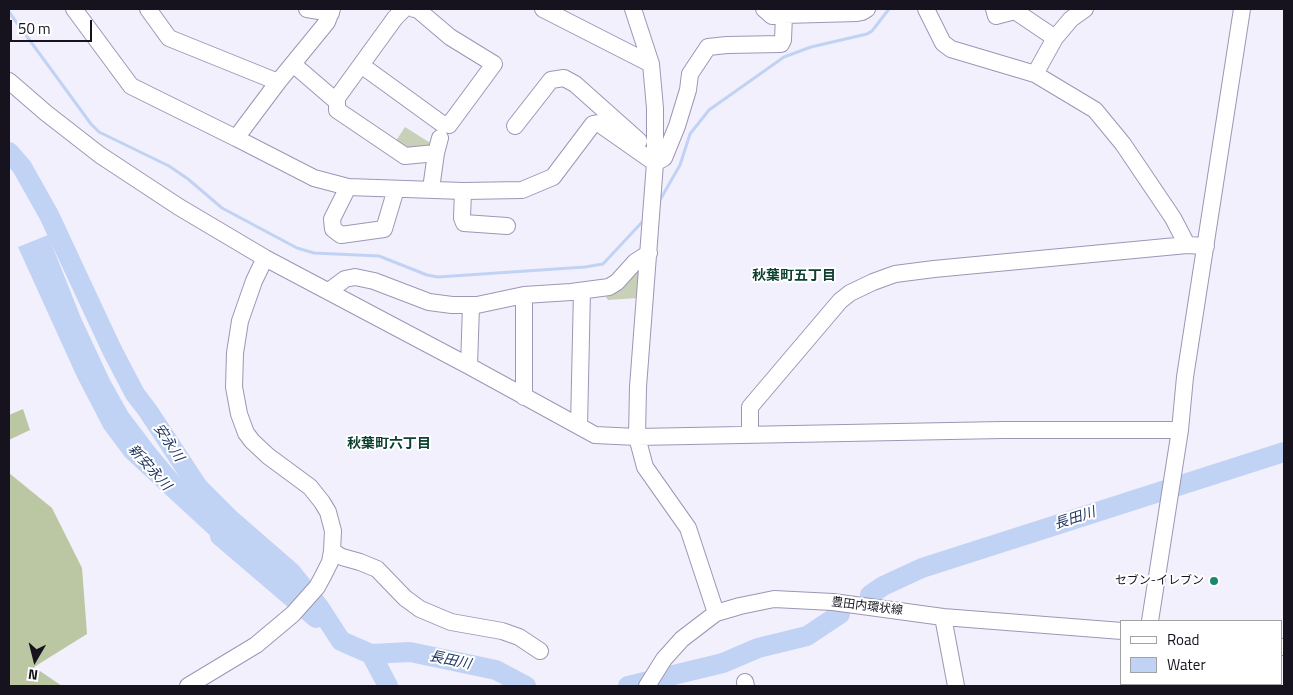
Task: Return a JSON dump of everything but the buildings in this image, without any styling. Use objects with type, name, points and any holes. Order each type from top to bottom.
[{"type":"street","points":[[74,9],[131,86],[314,178],[348,187],[463,191],[520,190],[553,177],[594,124],[598,123],[655,158],[664,158],[677,126],[688,90],[690,74],[708,48],[727,45],[781,44],[783,40],[784,15]]},
{"type":"street","points":[[148,9],[169,38],[278,82]]},
{"type":"street","points":[[236,138],[278,82],[327,22],[332,11],[307,9]]},
{"type":"street","points":[[404,9],[395,18],[336,101],[337,110],[405,156],[438,145],[431,189]]},
{"type":"street","points":[[362,65],[441,123],[449,125],[494,64],[450,37],[417,9],[414,9]]},
{"type":"street","points":[[543,9],[650,64]]},
{"type":"street","points":[[633,9],[650,64],[655,108],[655,158],[638,387],[637,437],[645,467],[688,528],[716,613]]},
{"type":"street","points":[[764,9],[772,16],[858,13],[867,9]]},
{"type":"street","points":[[926,9],[943,43],[951,49],[1035,74],[1095,110],[1123,144],[1173,218],[1187,245]]},
{"type":"street","points":[[994,9],[996,16],[1016,10],[1055,38]]},
{"type":"street","points":[[1035,74],[1055,38],[1071,18],[1085,9]]},
{"type":"street","points":[[1150,620],[1180,430],[1185,377],[1242,9]]},
{"type":"street","points":[[293,64],[336,101]]},
{"type":"street","points":[[515,126],[551,80],[564,78],[575,84],[655,158]]},
{"type":"street","points":[[9,81],[100,155],[172,203],[265,258],[595,435],[637,437],[1002,430],[1180,430]]},
{"type":"street","points":[[348,187],[332,219],[333,229],[340,235],[384,229],[396,189]]},
{"type":"street","points":[[463,191],[462,218],[464,223],[506,226]]},
{"type":"street","points":[[750,434],[750,407],[840,301],[850,293],[874,282],[895,274],[1187,245],[1206,246]]},
{"type":"street","points":[[329,291],[345,278],[355,277],[374,281],[429,302],[471,306],[524,295],[609,287],[617,282],[635,262],[648,253]]},
{"type":"street","points":[[188,686],[256,645],[294,614],[317,587],[330,562],[332,551],[333,531],[328,512],[322,502],[310,487],[268,456],[252,441],[246,433],[238,414],[234,387],[235,353],[240,321],[248,295],[265,258]]},
{"type":"street","points":[[579,426],[582,291]]},
{"type":"street","points":[[524,295],[524,397]]},
{"type":"street","points":[[469,366],[471,306]]},
{"type":"street","points":[[332,551],[342,557],[377,569],[405,598],[420,609],[451,622],[502,631],[519,637],[540,651]]},
{"type":"street","name":"豊田内環状線","points":[[647,686],[664,660],[682,639],[716,613],[774,599],[833,602],[943,616],[1120,631]]},
{"type":"street","points":[[943,616],[956,686]]},
{"type":"green space","points":[[405,127],[432,144],[429,149],[403,151],[394,144]]},
{"type":"green space","points":[[632,272],[640,272],[638,298],[608,300],[606,297],[607,292]]},
{"type":"green space","points":[[23,409],[30,430],[9,440],[9,415]]},
{"type":"green space","points":[[9,473],[52,508],[82,568],[87,634],[34,667],[62,686],[9,686]]},
{"type":"water","points":[[48,235],[81,318],[110,380],[128,412],[188,487],[238,533],[241,564],[125,457],[104,429],[77,377],[18,247]]},
{"type":"waterway","points":[[660,200],[680,165],[690,134],[709,110],[784,57],[811,47],[867,34],[872,31],[889,9]]},
{"type":"waterway","points":[[9,12],[91,124],[99,132],[169,166],[188,179],[222,208],[297,248],[314,253],[379,256],[427,275],[438,277],[585,267],[603,264],[644,220]]},
{"type":"waterway","name":"安永川","points":[[9,152],[22,167],[49,215],[112,350],[135,394],[198,487],[230,519],[291,572],[319,607],[341,641],[371,654],[388,686]]},
{"type":"waterway","name":"長田川","points":[[870,595],[883,586],[922,568],[1284,452]]},
{"type":"waterway","name":"新安永川","points":[[220,536],[316,618]]},
{"type":"waterway","name":"長田川","points":[[628,686],[723,663],[758,648],[807,636],[840,614]]},
{"type":"waterway","name":"長田川","points":[[371,654],[410,652],[496,670],[526,686]]},
{"type":"place","name":"セブン-イレブン","points":[[1214,581]]},
{"type":"district","name":"秋葉町五丁目","points":[[794,277]]},
{"type":"district","name":"秋葉町六丁目","points":[[389,445]]}]
